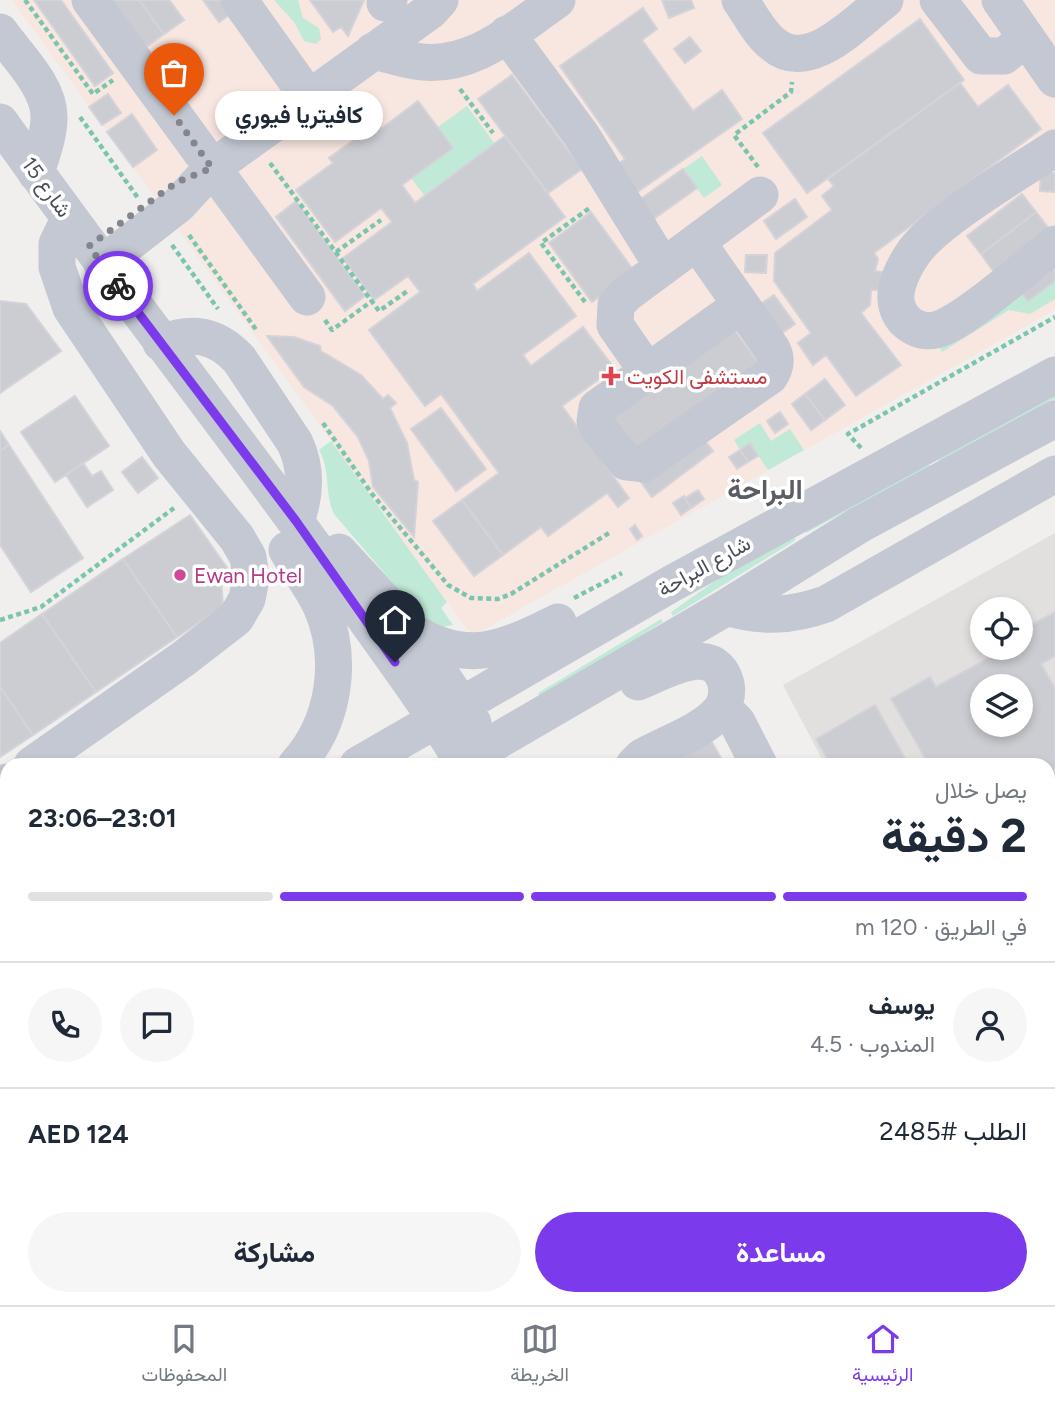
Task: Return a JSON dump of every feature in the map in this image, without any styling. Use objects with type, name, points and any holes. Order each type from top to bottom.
[{"type":"street","points":[[90,0],[307,297]]},
{"type":"street","points":[[239,0],[308,97]]},
{"type":"street","points":[[373,51],[416,62],[445,62],[472,55],[557,0]]},
{"type":"street","points":[[740,0],[772,44],[795,53],[817,50],[885,0]]},
{"type":"street","points":[[937,0],[981,56],[1004,57],[1026,38]]},
{"type":"street","points":[[1000,0],[1055,79]]},
{"type":"street","points":[[42,758],[236,618],[247,599],[251,578],[248,556],[237,538],[197,491],[71,309],[57,267],[57,244],[87,243],[163,220],[212,168],[373,51],[444,4]]},
{"type":"street","points":[[0,32],[43,91],[49,108],[49,125],[36,173]]},
{"type":"street","points":[[507,34],[616,189],[663,267]]},
{"type":"street","name":"شارع 15","points":[[0,122],[160,343],[296,521],[449,711]]},
{"type":"street","points":[[1055,148],[921,243],[901,275],[895,297],[897,308],[909,324],[919,329],[940,329],[971,309],[1055,244]]},
{"type":"street","points":[[648,371],[615,325],[614,312],[620,300],[760,195]]},
{"type":"street","points":[[697,242],[741,304],[775,355],[776,362],[770,376],[643,464],[635,465],[620,457],[598,428],[595,415],[602,403],[741,304]]},
{"type":"street","points":[[160,343],[181,335],[197,335],[227,347],[239,359],[302,458],[303,490],[296,521]]},
{"type":"street","name":"شارع البراحة","points":[[370,758],[671,584],[1055,375]]},
{"type":"street","name":"شارع البراحة","points":[[479,758],[560,705],[859,526],[1055,419]]},
{"type":"street","points":[[249,459],[274,526],[321,605],[332,645],[332,686],[328,706],[311,744],[301,758]]},
{"type":"street","points":[[727,607],[767,616],[807,611],[826,604],[1055,474]]},
{"type":"street","name":"شارع 15","points":[[296,521],[349,561],[412,631],[472,758]]},
{"type":"street","points":[[412,631],[452,649],[499,649],[598,604],[671,584]]},
{"type":"street","points":[[560,705],[617,690],[691,661],[701,661],[719,672],[727,687],[723,708],[708,722],[641,758]]},
{"type":"street","points":[[723,708],[737,722],[755,758]]},
{"type":"path","points":[[25,0],[93,94],[136,64]]},
{"type":"path","points":[[760,195],[772,186],[734,135],[791,92],[795,53]]},
{"type":"path","points":[[457,87],[493,133]]},
{"type":"path","points":[[75,110],[258,333]]},
{"type":"path","points":[[265,157],[379,311],[409,290]]},
{"type":"path","points":[[614,312],[591,310],[541,243],[616,189]]},
{"type":"path","points":[[163,220],[221,313]]},
{"type":"path","points":[[336,252],[381,220]]},
{"type":"path","points":[[307,297],[332,330],[372,301]]},
{"type":"path","points":[[852,457],[864,451],[848,434],[1055,317]]},
{"type":"path","points":[[318,416],[408,541],[448,585],[471,598],[498,599],[511,594],[609,533]]},
{"type":"path","points":[[0,620],[41,607],[197,491]]},
{"type":"path","points":[[567,601],[629,570]]},
{"type":"shaded area","name":"مستشفى الكويت","points":[[12,0],[1055,0],[1055,310],[472,636]]},
{"type":"shaded area","points":[[1055,533],[1055,758],[821,758],[783,685]]},
{"type":"green space","points":[[274,0],[298,0],[303,18],[319,28],[321,39],[316,44],[304,41],[294,22]]},
{"type":"green space","points":[[467,106],[495,144],[424,195],[411,178],[453,148],[438,127]]},
{"type":"green space","points":[[702,156],[722,185],[704,198],[683,169]]},
{"type":"green space","points":[[1055,281],[1055,299],[1030,314],[1009,310],[942,352],[935,339],[1017,287]]},
{"type":"green space","points":[[1055,392],[1055,399],[939,462],[936,456]]},
{"type":"green space","points":[[760,423],[771,441],[790,429],[804,450],[768,470],[750,443],[740,450],[734,440]]},
{"type":"green space","points":[[331,441],[447,602],[441,608],[453,625],[443,627],[425,621],[334,514],[325,466],[319,450]]},
{"type":"green space","points":[[927,461],[930,466],[806,533],[804,528]]},
{"type":"green space","points":[[791,535],[796,540],[673,616],[671,612],[751,556]]},
{"type":"green space","points":[[661,619],[663,622],[541,698],[538,693]]},
{"type":"building","points":[[34,0],[61,0],[113,73],[95,86]]},
{"type":"building","points":[[111,0],[139,0],[164,34],[145,48]]},
{"type":"building","points":[[139,0],[169,0],[184,20],[164,34]]},
{"type":"building","points":[[203,0],[229,0],[236,10],[219,22]]},
{"type":"building","points":[[310,0],[364,0],[348,36],[341,27],[333,32]]},
{"type":"building","points":[[662,0],[691,0],[694,8],[669,18]]},
{"type":"building","points":[[643,8],[657,29],[642,40],[693,111],[722,90],[742,119],[630,197],[611,169],[625,159],[560,66]]},
{"type":"building","points":[[920,19],[964,80],[807,193],[763,133]]},
{"type":"building","points":[[690,37],[701,51],[685,63],[674,49]]},
{"type":"building","points":[[512,75],[582,169],[548,193],[478,99]]},
{"type":"building","points":[[960,83],[978,107],[1008,85],[1041,129],[874,253],[878,259],[875,271],[882,272],[882,290],[871,290],[870,305],[861,313],[901,365],[856,396],[826,355],[813,365],[798,343],[811,333],[774,281],[775,253],[832,210],[822,196],[834,186],[828,179]]},
{"type":"building","points":[[108,94],[121,113],[102,125],[89,107]]},
{"type":"building","points":[[418,101],[453,148],[402,185],[415,203],[505,136],[565,217],[473,284],[477,291],[529,253],[576,316],[523,355],[531,366],[583,327],[614,368],[562,406],[629,498],[618,507],[607,493],[548,536],[541,527],[503,555],[462,500],[499,473],[441,394],[425,406],[369,330],[420,292],[408,276],[374,300],[343,258],[392,222],[381,208],[335,242],[296,190],[333,163],[329,158],[377,123],[381,129]]},
{"type":"building","points":[[132,114],[157,150],[133,167],[107,132]]},
{"type":"building","points":[[683,169],[697,188],[652,220],[638,201]]},
{"type":"building","points":[[1041,173],[1055,173],[1055,192],[1040,191]]},
{"type":"building","points":[[1022,194],[1036,212],[981,254],[967,236]]},
{"type":"building","points":[[795,199],[807,217],[776,239],[764,221]]},
{"type":"building","points":[[296,201],[365,296],[345,311],[276,217]]},
{"type":"building","points":[[591,212],[634,271],[592,302],[549,243]]},
{"type":"building","points":[[1036,212],[1050,230],[994,272],[981,254]]},
{"type":"building","points":[[746,255],[767,255],[766,273],[745,272]]},
{"type":"building","points":[[1055,259],[1055,281],[1028,301],[1017,287]]},
{"type":"building","points":[[774,295],[795,324],[776,337],[756,307]]},
{"type":"building","points":[[0,301],[26,304],[61,351],[0,393]]},
{"type":"building","points":[[730,324],[759,364],[634,453],[605,412]]},
{"type":"building","points":[[267,336],[294,337],[320,346],[321,351],[361,375],[383,399],[388,395],[396,403],[390,408],[407,443],[414,480],[418,482],[414,537],[373,487],[369,461],[358,437],[333,406],[304,387]]},
{"type":"building","points":[[825,379],[845,405],[825,420],[805,394]]},
{"type":"building","points":[[805,394],[825,420],[811,430],[792,404]]},
{"type":"building","points":[[75,396],[109,446],[55,482],[21,432]]},
{"type":"building","points":[[441,408],[486,469],[456,491],[411,429]]},
{"type":"building","points":[[780,412],[788,424],[775,433],[767,421]]},
{"type":"building","points":[[0,431],[9,445],[0,451]]},
{"type":"building","points":[[699,433],[713,451],[652,497],[638,478]]},
{"type":"building","points":[[750,443],[758,456],[748,462],[740,450]]},
{"type":"building","points":[[9,445],[83,558],[31,592],[0,545],[0,451]]},
{"type":"building","points":[[740,450],[748,462],[737,469],[729,457]]},
{"type":"building","points":[[142,457],[158,478],[138,493],[122,472]]},
{"type":"building","points":[[83,463],[92,476],[101,471],[113,490],[87,507],[66,475]]},
{"type":"building","points":[[698,490],[704,499],[691,508],[685,498]]},
{"type":"building","points":[[684,496],[691,508],[681,515],[673,503]]},
{"type":"building","points":[[462,500],[503,555],[474,576],[433,521]]},
{"type":"building","name":"Ewan Hotel","points":[[190,515],[230,572],[221,579],[223,606],[177,637],[123,559]]},
{"type":"building","points":[[635,525],[642,536],[637,540],[630,529]]},
{"type":"building","points":[[123,559],[177,637],[96,692],[42,614]]},
{"type":"building","points":[[1055,612],[1055,656],[1041,664],[1055,688],[1055,758],[925,758],[891,699],[930,677],[936,687],[985,660],[1033,660],[1033,624]]},
{"type":"building","points":[[42,614],[96,692],[33,735],[0,687],[0,643]]},
{"type":"building","points":[[0,687],[33,735],[0,757]]},
{"type":"building","points":[[875,705],[905,758],[827,758],[816,739]]},
{"type":"building","points":[[706,732],[721,758],[664,758]]},
{"type":"way so far","points":[[118,286],[89,246],[166,188],[212,168],[174,115]]},
{"type":"place","name":"كافيتريا فيوري","points":[[174,115]]},
{"type":"place","name":"مستشفى الكويت","points":[[611,376]]},
{"type":"place","name":"Ewan Hotel","points":[[180,575]]},
{"type":"district","name":"البراحة","points":[[765,489]]},
{"type":"route","points":[[118,286],[296,521],[395,662]]}]
